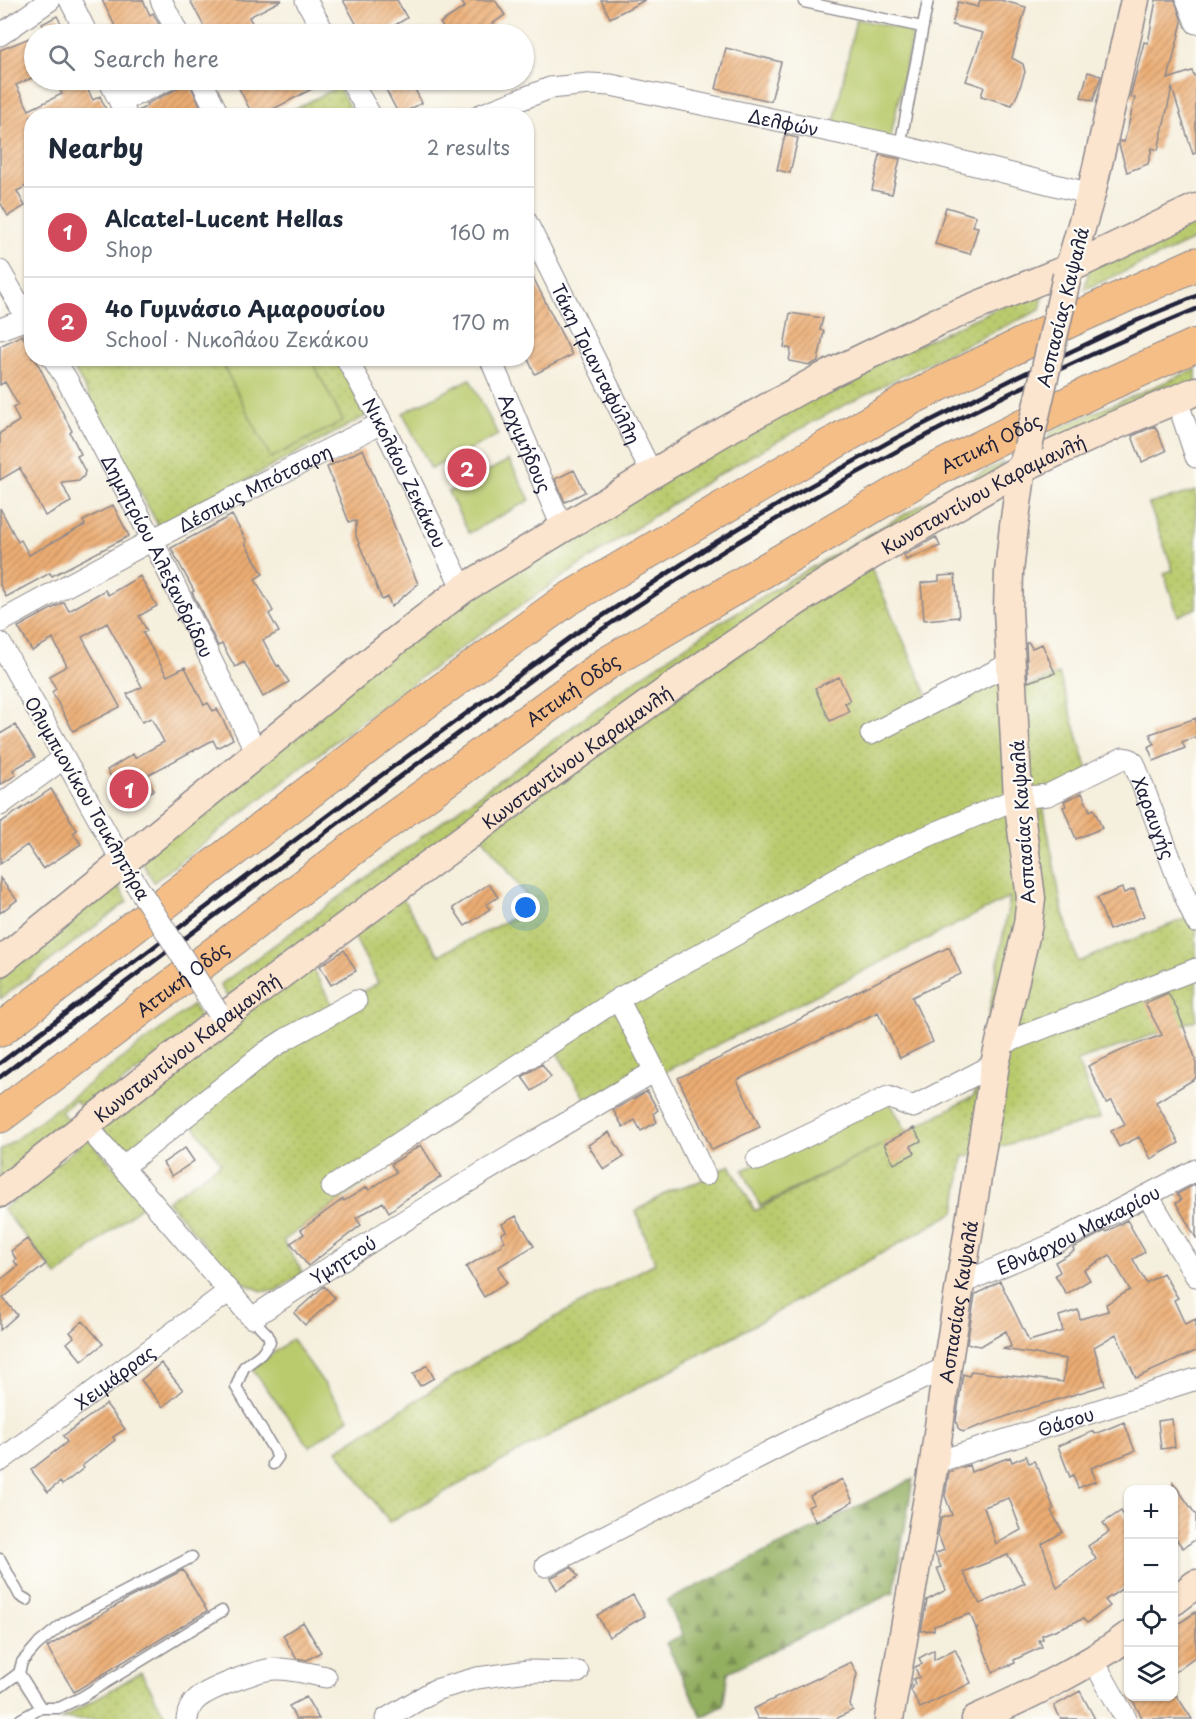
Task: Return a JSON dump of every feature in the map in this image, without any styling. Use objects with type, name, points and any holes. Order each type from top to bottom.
[{"type":"highway","points":[[0,1029],[403,720],[565,601],[910,399],[1067,322],[1196,264]]},
{"type":"highway","name":"Αττική Οδός","points":[[0,1116],[373,833],[606,664],[933,471],[1089,393],[1196,345]]},
{"type":"street","points":[[0,35],[50,0]]},
{"type":"street","points":[[70,0],[82,24]]},
{"type":"street","points":[[161,0],[173,24]]},
{"type":"street","points":[[306,0],[319,24]]},
{"type":"street","name":"Ασπασίας Καψαλά","points":[[889,1719],[933,1463],[997,1055],[1028,924],[1031,898],[1018,798],[1008,610],[1014,526],[1025,458],[1068,272],[1091,194],[1135,0]]},
{"type":"street","points":[[1187,0],[1196,23]]},
{"type":"street","name":"Δελφών","points":[[499,108],[550,88],[579,84],[612,85],[900,146],[1091,194]]},
{"type":"street","points":[[114,90],[123,108]]},
{"type":"street","points":[[125,108],[152,90]]},
{"type":"street","points":[[206,90],[215,108]]},
{"type":"street","points":[[356,90],[366,108]]},
{"type":"street","points":[[1091,194],[1091,211],[1096,225],[1106,234],[1123,242]]},
{"type":"street","points":[[0,962],[463,589],[652,474],[755,414],[846,365],[937,322],[1068,272],[1123,242],[1196,208]]},
{"type":"street","name":"Τάκη Τριανταφύλλη","points":[[534,237],[652,474]]},
{"type":"street","points":[[0,271],[24,311]]},
{"type":"street","points":[[0,329],[24,323]]},
{"type":"street","name":"Δημητρίου Αλεξανδρίδου","points":[[57,366],[152,539],[257,754]]},
{"type":"street","name":"Νικολάου Ζεκάκου","points":[[350,366],[382,423],[463,589]]},
{"type":"street","name":"Αρχιμήδους","points":[[493,366],[562,527]]},
{"type":"street","points":[[1186,396],[1196,457]]},
{"type":"street","name":"Κωνσταντίνου Καραμανλή","points":[[0,1193],[219,1015],[551,774],[800,599],[927,522],[973,498],[1025,458],[1111,427],[1186,396]]},
{"type":"street","name":"Δέσπως Μπότσαρη","points":[[0,622],[269,478],[382,423]]},
{"type":"street","points":[[973,498],[990,503],[1002,510],[1014,526]]},
{"type":"street","name":"Ολυμπιονίκου Τσικλητήρα","points":[[0,643],[123,863],[219,1015]]},
{"type":"street","points":[[871,734],[1011,663]]},
{"type":"street","points":[[0,805],[64,758]]},
{"type":"street","name":"Χαραυγής","points":[[1018,798],[1048,795],[1118,760],[1126,758],[1132,760],[1196,922]]},
{"type":"street","points":[[332,1187],[618,999],[864,863],[1018,798]]},
{"type":"street","points":[[757,1160],[888,1097],[913,1107],[997,1055],[1196,969]]},
{"type":"street","points":[[618,999],[705,1175]]},
{"type":"street","points":[[123,1167],[248,1066],[286,1039],[356,1001]]},
{"type":"street","name":"Υμηττού","points":[[252,1318],[345,1256],[655,1071]]},
{"type":"street","points":[[85,1125],[252,1318]]},
{"type":"street","name":"Εθνάρχου Μακαρίου","points":[[960,1284],[1051,1245],[1196,1170]]},
{"type":"street","points":[[1148,1196],[1196,1276]]},
{"type":"street","name":"Χειμάρρας","points":[[0,1461],[228,1292]]},
{"type":"street","points":[[546,1566],[796,1438],[947,1367]]},
{"type":"street","name":"Θάσου","points":[[933,1463],[1196,1379]]},
{"type":"street","points":[[1178,1597],[1196,1584]]},
{"type":"street","points":[[976,1719],[1093,1660],[1124,1639]]},
{"type":"street","points":[[1093,1660],[1126,1719]]},
{"type":"street","points":[[187,1719],[192,1705],[199,1698],[254,1673],[277,1668],[326,1677]]},
{"type":"street","points":[[386,1719],[435,1690],[477,1678],[528,1671],[578,1672]]},
{"type":"lane","points":[[900,146],[928,0]]},
{"type":"lane","points":[[804,2],[922,27]]},
{"type":"lane","points":[[252,1318],[268,1335],[270,1342],[261,1354],[244,1367],[236,1387],[278,1457],[273,1464]]},
{"type":"lane","points":[[0,1687],[19,1673],[22,1662],[37,1645],[64,1623],[192,1557]]},
{"type":"lane","points":[[0,1559],[20,1596],[27,1600]]},
{"type":"lane","points":[[21,1719],[41,1708],[59,1708],[82,1696],[222,1611]]},
{"type":"lane","points":[[19,1673],[41,1708]]},
{"type":"green space","points":[[856,19],[913,31],[890,140],[833,129]]},
{"type":"green space","points":[[332,90],[340,90],[350,108],[297,108]]},
{"type":"green space","points":[[1196,218],[1196,239],[1084,290],[1090,266]]},
{"type":"green space","points":[[1045,286],[1040,310],[837,409],[691,491],[494,624],[436,666],[322,751],[154,882],[137,855],[433,617],[767,415]]},
{"type":"green space","points":[[73,366],[341,366],[366,416],[159,527]]},
{"type":"green space","points":[[224,366],[315,366],[343,421],[271,458]]},
{"type":"green space","points":[[1196,369],[1196,385],[1047,449],[1051,431]]},
{"type":"green space","points":[[470,379],[498,435],[431,469],[403,413]]},
{"type":"green space","points":[[509,460],[530,500],[469,533],[448,492]]},
{"type":"green space","points":[[1003,462],[1001,473],[230,1001],[220,985],[620,691],[721,622],[788,581],[935,497]]},
{"type":"green space","points":[[1196,491],[1196,608],[1178,616],[1164,573],[1173,570],[1149,504]]},
{"type":"green space","points":[[869,563],[931,703],[1005,669],[1010,692],[1059,674],[1092,784],[1043,805],[1062,909],[1078,962],[1196,914],[1196,1020],[1077,1061],[1100,1118],[963,1157],[955,1212],[743,1331],[389,1522],[337,1450],[496,1350],[655,1263],[636,1211],[671,1190],[698,1182],[730,1165],[755,1211],[974,1096],[1010,897],[592,1110],[554,1048],[283,1241],[303,1273],[275,1291],[262,1291],[234,1278],[167,1201],[221,1163],[183,1111],[128,1157],[97,1123],[310,964],[334,1008],[378,983],[352,932],[401,896],[439,955],[535,907],[481,835]]},
{"type":"green space","points":[[111,875],[128,901],[0,999],[0,965]]},
{"type":"green space","points":[[193,1005],[203,1021],[85,1111],[75,1100],[61,1112],[70,1122],[0,1179],[0,1151]]},
{"type":"green space","points":[[889,1101],[907,1132],[760,1206],[743,1170]]},
{"type":"green space","points":[[88,1138],[146,1202],[57,1276],[3,1209]]},
{"type":"green space","points":[[292,1339],[349,1418],[310,1447],[252,1369]]},
{"type":"green space","points":[[913,1479],[894,1592],[728,1672],[723,1706],[702,1717],[666,1643],[683,1635],[667,1601]]},
{"type":"green space","points":[[141,1672],[167,1719],[62,1719]]},
{"type":"building","points":[[102,0],[143,0],[150,15],[153,13],[159,24],[114,24]]},
{"type":"building","points":[[190,0],[282,0],[249,17],[253,24],[203,24]]},
{"type":"building","points":[[343,0],[397,0],[407,18],[397,24],[356,24]]},
{"type":"building","points":[[460,0],[495,0],[505,15],[492,24],[441,24],[465,7]]},
{"type":"building","points":[[601,0],[645,0],[610,18]]},
{"type":"building","points":[[980,0],[1000,0],[1026,7],[1012,58],[1023,64],[1025,72],[1012,105],[981,96],[984,87],[966,81],[983,33],[952,25],[958,2],[978,7]]},
{"type":"building","points":[[1156,0],[1175,0],[1182,22],[1168,79],[1192,71],[1196,76],[1196,153],[1193,154],[1172,88],[1158,150],[1152,148],[1148,164],[1127,172],[1119,145],[1120,141],[1124,142],[1128,127],[1135,98],[1130,97],[1144,42],[1148,43]]},
{"type":"building","points":[[57,16],[61,24],[42,24]]},
{"type":"building","points":[[24,40],[24,81],[16,85],[28,108],[24,108],[24,187],[17,191],[24,207],[8,216],[0,202],[0,50]]},
{"type":"building","points":[[726,48],[781,62],[771,101],[716,89]]},
{"type":"building","points":[[1088,72],[1101,76],[1093,101],[1081,97]]},
{"type":"building","points":[[60,90],[88,90],[93,100],[100,96],[105,108],[33,108],[62,94]]},
{"type":"building","points":[[193,90],[201,108],[143,108],[147,106],[146,104],[173,91]]},
{"type":"building","points":[[240,90],[310,90],[275,108],[249,108]]},
{"type":"building","points":[[386,90],[415,90],[422,103],[412,108],[395,108]]},
{"type":"building","points":[[785,135],[798,138],[790,173],[777,170]]},
{"type":"building","points":[[880,155],[900,159],[892,194],[872,190]]},
{"type":"building","points":[[946,207],[976,216],[973,226],[978,227],[970,254],[935,244]]},
{"type":"building","points":[[534,279],[572,355],[535,374],[531,366],[534,366]]},
{"type":"building","points":[[790,313],[823,318],[820,330],[824,331],[818,361],[810,365],[789,361],[791,349],[784,347]]},
{"type":"building","points":[[22,335],[24,366],[39,366],[81,454],[77,456],[85,471],[84,476],[79,481],[62,483],[71,502],[45,516],[20,468],[0,480],[0,433],[19,421],[13,408],[18,405],[5,382],[0,385],[0,346]]},
{"type":"building","points":[[1155,426],[1166,451],[1142,462],[1132,436]]},
{"type":"building","points":[[363,449],[418,584],[391,607],[388,597],[382,600],[356,536],[356,521],[349,522],[327,467]]},
{"type":"building","points":[[574,470],[585,492],[565,502],[555,479]]},
{"type":"building","points":[[113,505],[129,536],[52,576],[50,573],[6,597],[0,585],[0,508],[18,542],[21,540],[29,555],[85,525],[83,521]]},
{"type":"building","points":[[232,515],[263,574],[255,579],[273,611],[269,614],[279,632],[263,640],[289,682],[263,697],[244,662],[235,667],[222,644],[218,646],[192,592],[194,591],[171,548]]},
{"type":"building","points":[[936,537],[940,546],[906,560],[904,555]]},
{"type":"building","points":[[955,575],[959,617],[924,620],[921,583],[939,581],[939,576]]},
{"type":"building","points":[[140,576],[157,606],[139,616],[147,631],[143,633],[167,676],[185,667],[204,705],[208,703],[213,711],[217,709],[233,739],[217,748],[213,740],[146,776],[154,790],[128,806],[107,770],[133,754],[135,758],[164,742],[151,718],[142,722],[127,694],[142,687],[107,623],[82,637],[120,707],[73,731],[52,692],[56,689],[49,676],[67,666],[53,639],[32,651],[18,627],[64,602],[69,611],[105,590],[108,595]]},
{"type":"building","points":[[1026,643],[1029,643],[1032,648],[1042,644],[1055,673],[1028,682]]},
{"type":"building","points":[[839,677],[850,701],[845,703],[849,712],[830,721],[815,688]]},
{"type":"building","points":[[1196,718],[1196,737],[1182,742],[1185,748],[1154,761],[1148,747],[1154,744],[1150,734]]},
{"type":"building","points":[[15,725],[35,757],[13,770],[16,775],[0,785],[0,734]]},
{"type":"building","points":[[51,789],[77,830],[73,833],[81,844],[43,869],[27,845],[0,864],[0,823]]},
{"type":"building","points":[[1082,793],[1090,811],[1094,809],[1102,828],[1076,839],[1063,807],[1066,806],[1064,801]]},
{"type":"building","points":[[0,878],[17,900],[0,913]]},
{"type":"building","points":[[489,884],[498,897],[486,905],[490,909],[465,926],[453,908]]},
{"type":"building","points":[[1122,888],[1124,893],[1134,889],[1144,916],[1109,930],[1097,898]]},
{"type":"building","points":[[949,947],[961,974],[912,997],[933,1042],[900,1058],[878,1012],[737,1080],[760,1127],[712,1150],[678,1078]]},
{"type":"building","points":[[344,950],[356,971],[331,985],[320,966]]},
{"type":"building","points":[[1168,993],[1177,1009],[1196,1060],[1196,1078],[1156,1102],[1179,1143],[1151,1159],[1139,1137],[1119,1147],[1111,1131],[1125,1124],[1112,1101],[1106,1103],[1088,1066],[1162,1035],[1145,1003]]},
{"type":"building","points":[[542,1064],[551,1077],[532,1091],[522,1077]]},
{"type":"building","points":[[647,1091],[658,1110],[653,1114],[657,1122],[641,1131],[635,1120],[623,1127],[613,1110]]},
{"type":"building","points":[[914,1128],[921,1141],[911,1146],[915,1153],[894,1164],[884,1144]]},
{"type":"building","points":[[609,1132],[624,1157],[604,1170],[588,1145]]},
{"type":"building","points":[[421,1145],[441,1177],[389,1212],[383,1202],[356,1218],[361,1225],[308,1266],[291,1243],[304,1234],[301,1230],[343,1199],[344,1201],[367,1187],[369,1190],[396,1172],[391,1164]]},
{"type":"building","points":[[185,1148],[194,1161],[172,1176],[163,1163]]},
{"type":"building","points":[[1196,1184],[1196,1238],[1176,1203],[1181,1200],[1177,1194]]},
{"type":"building","points":[[516,1216],[534,1246],[498,1267],[507,1283],[484,1297],[466,1267],[502,1245],[501,1243],[505,1241],[501,1234],[506,1231],[502,1224]]},
{"type":"building","points":[[1127,1220],[1145,1252],[1133,1259],[1146,1283],[1163,1273],[1178,1298],[1174,1300],[1185,1324],[1196,1319],[1196,1351],[1136,1378],[1116,1334],[1094,1347],[1105,1385],[963,1432],[958,1428],[956,1421],[963,1374],[969,1376],[971,1371],[1063,1382],[1066,1359],[1002,1349],[1011,1347],[1006,1331],[981,1346],[967,1344],[975,1295],[1000,1281],[1029,1341],[1063,1331],[1059,1316],[1078,1310],[1080,1319],[1108,1311],[1106,1304],[1130,1290],[1110,1255],[1084,1270],[1090,1280],[1066,1294],[1055,1275],[1060,1272],[1055,1262],[1074,1251],[1073,1248]]},
{"type":"building","points":[[27,1239],[46,1264],[3,1298],[17,1315],[0,1330],[0,1280],[18,1266],[11,1251]]},
{"type":"building","points":[[324,1286],[335,1298],[305,1325],[294,1313]]},
{"type":"building","points":[[83,1321],[103,1344],[82,1361],[67,1343],[74,1337],[70,1332]]},
{"type":"building","points":[[161,1363],[183,1390],[163,1407],[141,1380]]},
{"type":"building","points":[[427,1365],[434,1378],[420,1386],[413,1374]]},
{"type":"building","points":[[106,1404],[125,1429],[113,1437],[115,1440],[82,1466],[84,1468],[62,1485],[60,1482],[48,1492],[31,1470],[67,1442],[63,1436]]},
{"type":"building","points":[[1172,1419],[1175,1447],[1161,1449],[1158,1421]]},
{"type":"building","points":[[1124,1422],[1135,1451],[1091,1468],[1096,1481],[1078,1488],[1073,1475],[1070,1477],[1058,1446]]},
{"type":"building","points":[[1026,1456],[1029,1463],[1034,1461],[1054,1509],[1051,1511],[1063,1532],[1042,1544],[1057,1588],[1096,1559],[1088,1546],[1109,1532],[1103,1523],[1121,1511],[1124,1516],[1124,1588],[1105,1600],[1110,1606],[1087,1623],[1083,1619],[1042,1635],[1043,1639],[1039,1640],[1042,1647],[1014,1660],[1015,1663],[993,1672],[976,1629],[978,1628],[970,1614],[934,1626],[934,1630],[921,1631],[927,1600],[946,1590],[937,1568],[941,1567],[935,1554],[944,1550],[938,1535],[941,1518],[952,1515],[945,1496],[949,1472],[969,1465],[971,1472],[1010,1457],[1012,1462]],"holes":[[[1009,1498],[1021,1530],[996,1544],[984,1507]],[[1008,1555],[1025,1583],[980,1604],[963,1572]]]},
{"type":"building","points":[[842,1479],[853,1502],[816,1522],[808,1507],[814,1504],[810,1496]]},
{"type":"building","points":[[1178,1489],[1196,1515],[1196,1539],[1183,1548],[1178,1542]]},
{"type":"building","points":[[572,1567],[578,1577],[557,1590],[550,1578]]},
{"type":"building","points":[[183,1570],[207,1611],[74,1692],[47,1647],[129,1598]]},
{"type":"building","points":[[633,1595],[645,1616],[609,1637],[597,1615]]},
{"type":"building","points":[[1196,1612],[1196,1656],[1178,1669],[1178,1647],[1178,1624]]},
{"type":"building","points":[[303,1622],[321,1652],[307,1660],[296,1658],[283,1635]]},
{"type":"building","points":[[955,1649],[971,1683],[920,1708],[911,1690],[915,1684],[913,1679],[919,1677],[915,1667],[922,1664],[919,1658],[934,1650],[934,1660]]},
{"type":"building","points":[[851,1662],[857,1674],[850,1705],[853,1710],[836,1719],[758,1719],[753,1709]]},
{"type":"building","points":[[1080,1691],[1095,1719],[1061,1719],[1054,1706]]},
{"type":"building","points":[[306,1697],[319,1719],[296,1719],[289,1706]]},
{"type":"building","points":[[1178,1698],[1192,1719],[1143,1719],[1133,1701],[1178,1701]]},
{"type":"railway","points":[[0,1063],[368,785],[578,632],[708,547],[794,495],[896,438],[1131,323],[1196,296]]},
{"type":"railway","points":[[0,1077],[539,674],[658,592],[882,459],[1037,380],[1196,309]]},
{"type":"place","name":"4ο Γυμνάσιο Αμαρουσίου","points":[[467,468]]},
{"type":"place","name":"Alcatel-Lucent Hellas","points":[[129,789]]}]
